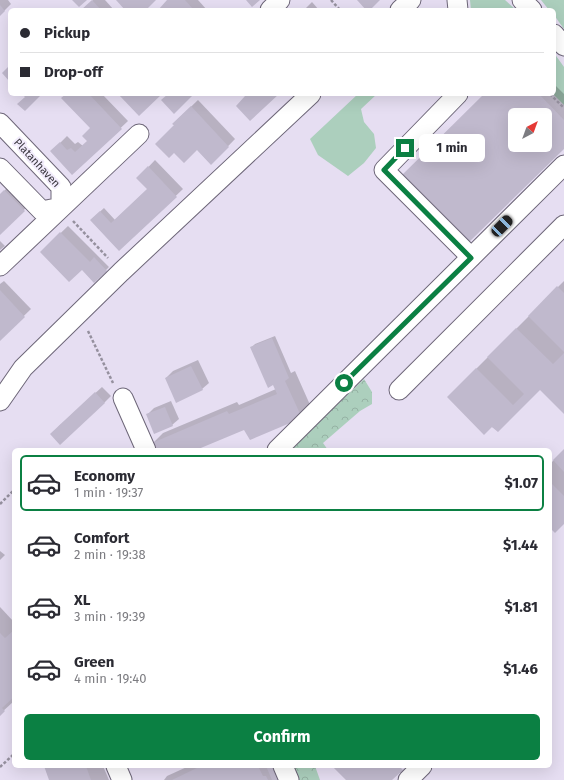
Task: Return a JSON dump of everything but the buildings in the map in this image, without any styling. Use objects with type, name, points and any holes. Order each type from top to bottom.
[{"type":"street","points":[[272,8],[280,0]]},
{"type":"street","points":[[402,8],[411,0]]},
{"type":"street","points":[[522,0],[530,8]]},
{"type":"street","points":[[556,36],[564,46]]},
{"type":"street","points":[[0,401],[23,368],[122,272],[309,96]]},
{"type":"street","points":[[456,96],[384,170],[471,258]]},
{"type":"street","name":"Platanhaven","points":[[0,123],[61,187],[61,207]]},
{"type":"street","points":[[0,266],[139,134]]},
{"type":"street","points":[[279,448],[564,165]]},
{"type":"street","points":[[0,168],[42,211],[61,207]]},
{"type":"street","points":[[399,390],[564,225]]},
{"type":"street","points":[[123,398],[144,448]]},
{"type":"street","points":[[117,768],[122,780]]},
{"type":"street","points":[[284,768],[289,780]]},
{"type":"street","points":[[408,780],[420,768]]},
{"type":"path","points":[[331,0],[338,8]]},
{"type":"path","points":[[552,96],[564,108]]},
{"type":"path","points":[[61,207],[122,272]]},
{"type":"path","points":[[80,313],[119,395],[123,398]]},
{"type":"path","points":[[0,504],[12,492]]},
{"type":"path","points":[[0,767],[12,756]]},
{"type":"green space","points":[[470,0],[505,0],[514,8],[471,8]]},
{"type":"green space","points":[[541,0],[564,0],[564,29],[556,18],[556,8],[547,8]]},
{"type":"green space","points":[[556,56],[564,67],[564,105],[555,96]]},
{"type":"green space","points":[[356,96],[375,96],[361,109],[364,122],[374,134],[376,148],[364,163],[348,176],[318,155],[310,139]]},
{"type":"green space","points":[[364,379],[372,392],[372,404],[360,411],[323,443],[327,448],[291,448]]},
{"type":"green space","points":[[292,768],[316,768],[320,780],[297,780]]},
{"type":"route","points":[[344,383],[471,258],[384,170],[405,148]]}]
